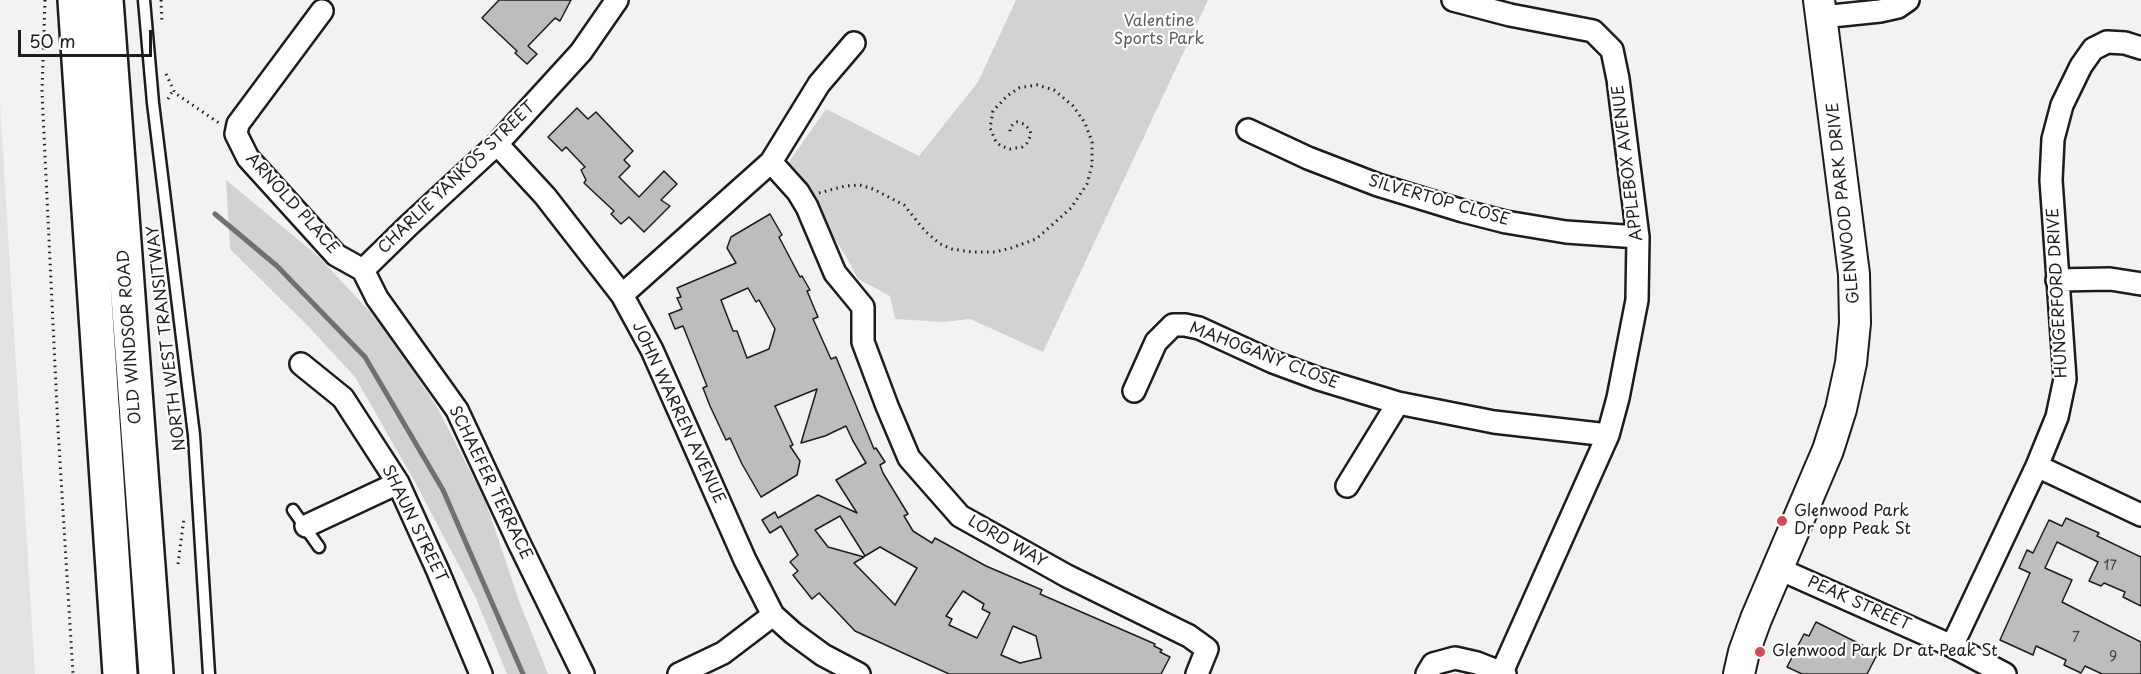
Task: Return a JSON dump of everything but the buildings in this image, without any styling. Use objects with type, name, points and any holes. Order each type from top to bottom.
[{"type":"highway","name":"OLD WINDSOR ROAD","points":[[75,0],[120,674]]},
{"type":"highway","name":"OLD WINDSOR ROAD","points":[[106,0],[156,674]]},
{"type":"street","name":"CHARLIE YANKOS STREET","points":[[363,270],[497,144],[581,52],[617,0]]},
{"type":"street","name":"APPLEBOX AVENUE","points":[[1454,0],[1510,15],[1593,31],[1612,50],[1618,79],[1638,237],[1636,300],[1618,398],[1608,435],[1503,673]]},
{"type":"street","points":[[1820,9],[1880,11],[1898,7],[1908,0]]},
{"type":"street","name":"GLENWOOD PARK DRIVE","points":[[1739,674],[1756,619],[1828,450],[1841,409],[1851,363],[1856,298],[1849,226],[1820,9]]},
{"type":"street","points":[[236,134],[238,124],[322,11]]},
{"type":"street","name":"HUNGERFORD DRIVE","points":[[1952,646],[2037,466],[2057,417],[2064,379],[2051,180],[2053,139],[2062,105],[2081,66],[2093,50],[2107,42],[2126,43],[2141,48]]},
{"type":"street","points":[[622,295],[771,162],[819,84],[854,43]]},
{"type":"street","name":"SILVERTOP CLOSE","points":[[1248,130],[1308,158],[1378,185],[1463,211],[1506,222],[1566,232],[1638,237]]},
{"type":"street","name":"ARNOLD PLACE","points":[[236,134],[248,158],[336,255],[363,270]]},
{"type":"street","name":"JOHN WARREN AVENUE","points":[[497,144],[545,196],[622,295],[652,350],[745,560],[773,615],[823,655],[859,674]]},
{"type":"street","points":[[771,162],[803,199]]},
{"type":"street","name":"LORD WAY","points":[[803,199],[835,273],[863,307],[863,342],[909,458],[960,516],[1067,576],[1189,636],[1207,649],[1197,674]]},
{"type":"street","name":"SCHAEFER TERRACE","points":[[363,270],[377,298],[457,410],[583,674]]},
{"type":"street","points":[[2057,280],[2110,279],[2141,284]]},
{"type":"street","name":"MAHOGANY CLOSE","points":[[1134,391],[1156,342],[1173,325],[1185,325],[1199,328],[1273,362],[1319,379],[1398,403],[1494,422],[1608,435]]},
{"type":"street","name":"SHAUN STREET","points":[[301,363],[343,398],[398,483],[481,674]]},
{"type":"street","points":[[1347,486],[1398,403]]},
{"type":"street","points":[[2037,466],[2141,514]]},
{"type":"street","points":[[299,518],[398,483]]},
{"type":"street","name":"PEAK STREET","points":[[1777,568],[1952,646],[2005,674]]},
{"type":"street","points":[[679,674],[723,653],[773,615]]},
{"type":"street","points":[[1427,674],[1433,664],[1455,658],[1503,673]]},
{"type":"lane","name":"NORTH WEST TRANSITWAY","points":[[144,0],[153,103],[194,435],[209,674]]},
{"type":"lane","points":[[299,518],[319,547]]},
{"type":"path","points":[[45,0],[42,103],[73,674]]},
{"type":"path","points":[[160,0],[162,28]]},
{"type":"path","points":[[165,69],[175,93],[236,134]]},
{"type":"path","points":[[803,199],[845,186],[860,185],[904,205],[925,231],[940,244],[952,249],[972,252],[995,252],[1011,248],[1036,239],[1071,208],[1087,184],[1092,165],[1092,142],[1085,123],[1073,106],[1054,90],[1037,85],[1019,88],[999,103],[993,111],[990,128],[996,142],[1001,146],[1010,149],[1022,147],[1027,144],[1031,135],[1030,130],[1024,124],[1017,122],[1011,128],[1010,134]]},
{"type":"path","points":[[178,564],[184,515]]},
{"type":"shaded area","points":[[0,103],[35,674],[0,674]]},
{"type":"green space","name":"Valentine Sports Park","points":[[1016,0],[1208,0],[1043,352],[970,319],[943,322],[895,319],[890,296],[858,279],[787,165],[826,109],[919,156],[978,82]]},
{"type":"green space","points":[[226,180],[318,256],[385,328],[438,409],[485,500],[519,601],[548,674],[507,674],[475,596],[415,482],[355,377],[309,327],[230,249]]},
{"type":"waterway","points":[[215,214],[277,266],[365,357],[443,490],[523,674]]},
{"type":"place","name":"Glenwood Park Dr opp Peak St","points":[[1782,521]]},
{"type":"place","name":"Glenwood Park Dr at Peak St","points":[[1760,652]]}]
